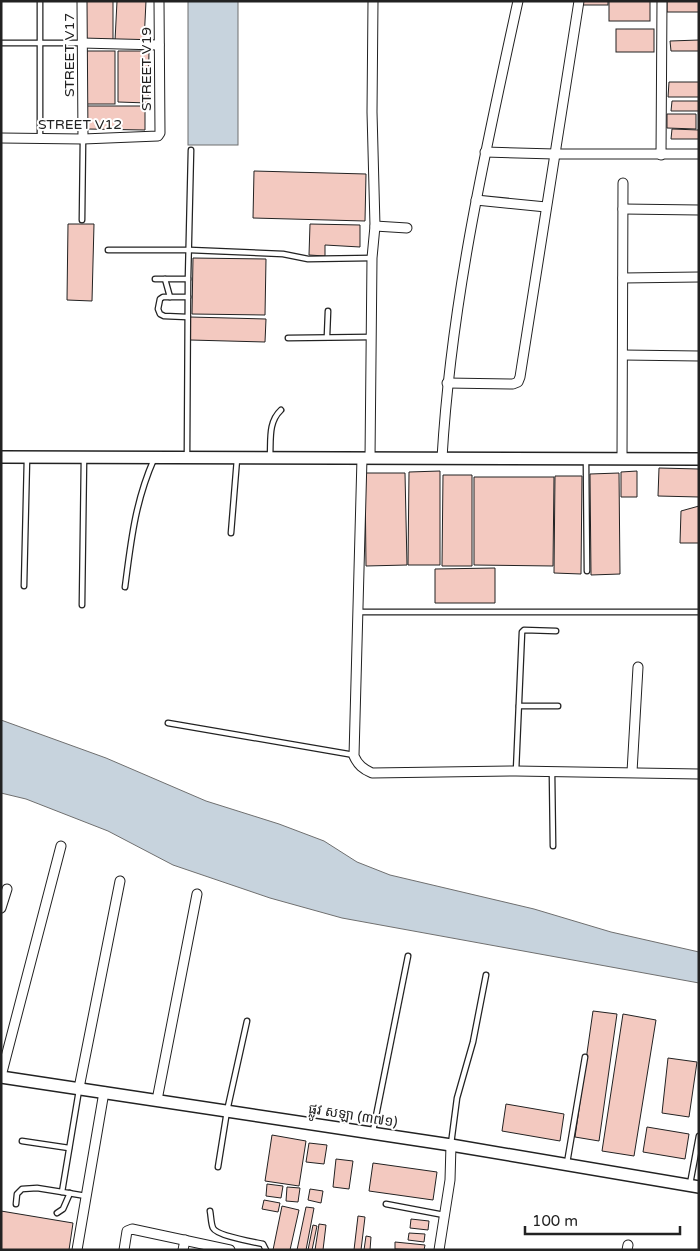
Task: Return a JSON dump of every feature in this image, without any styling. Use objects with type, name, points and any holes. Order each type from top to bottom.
[{"type":"street","name":"STREET V17","points":[[82,1],[83,138]]},
{"type":"street","name":"STREET V19","points":[[158,136],[160,133],[159,1]]},
{"type":"street","points":[[373,1],[372,112],[375,226],[372,258],[371,337],[358,612],[354,756],[364,770],[372,773],[516,771],[699,774]]},
{"type":"street","points":[[442,458],[447,382],[455,322],[485,152],[518,1]]},
{"type":"street","points":[[447,382],[513,384],[518,382],[579,1]]},
{"type":"street","points":[[661,155],[662,1]]},
{"type":"street","points":[[82,43],[160,45]]},
{"type":"street","name":"STREET V12","points":[[1,138],[158,136]]},
{"type":"street","points":[[485,152],[699,154]]},
{"type":"street","points":[[622,459],[623,183]]},
{"type":"street","points":[[476,200],[546,207]]},
{"type":"street","points":[[623,209],[699,210]]},
{"type":"street","points":[[375,226],[408,228]]},
{"type":"street","points":[[622,278],[699,277]]},
{"type":"street","points":[[623,355],[699,356]]},
{"type":"street","points":[[1,457],[699,459]]},
{"type":"street","points":[[632,772],[638,668]]},
{"type":"street","points":[[1,1076],[60,846]]},
{"type":"street","points":[[79,1088],[120,881]]},
{"type":"street","points":[[1,908],[7,890]]},
{"type":"street","points":[[157,1100],[197,894]]},
{"type":"street","name":"ផ្លូវ សឡា (៣៧១)","points":[[1,1076],[451,1145],[694,1186]]},
{"type":"street","points":[[78,1250],[104,1092]]},
{"type":"street","points":[[439,1250],[450,1180],[451,1145]]},
{"type":"street","points":[[124,1250],[128,1230],[130,1229],[230,1250]]},
{"type":"street","points":[[183,1250],[185,1240]]},
{"type":"lane","points":[[40,1],[40,138]]},
{"type":"lane","points":[[1,43],[82,43]]},
{"type":"lane","points":[[82,220],[83,138]]},
{"type":"lane","points":[[187,457],[187,317],[191,150]]},
{"type":"lane","points":[[108,250],[190,250],[283,254],[308,259],[372,258]]},
{"type":"lane","points":[[155,279],[188,279]]},
{"type":"lane","points":[[165,279],[170,297]]},
{"type":"lane","points":[[187,317],[164,316],[160,314],[158,309],[160,299],[188,297]]},
{"type":"lane","points":[[328,310],[328,336]]},
{"type":"lane","points":[[288,338],[328,336],[371,337]]},
{"type":"lane","points":[[270,458],[272,422],[281,410]]},
{"type":"lane","points":[[24,586],[27,457]]},
{"type":"lane","points":[[82,605],[84,457]]},
{"type":"lane","points":[[125,587],[134,520],[146,478],[155,457]]},
{"type":"lane","points":[[231,533],[237,458]]},
{"type":"lane","points":[[586,459],[587,571]]},
{"type":"lane","points":[[358,612],[699,612]]},
{"type":"lane","points":[[516,771],[522,631],[556,631]]},
{"type":"lane","points":[[519,706],[558,706]]},
{"type":"lane","points":[[168,723],[354,756]]},
{"type":"lane","points":[[552,772],[553,846]]},
{"type":"lane","points":[[373,1133],[408,956]]},
{"type":"lane","points":[[451,1145],[457,1098],[473,1042],[486,974]]},
{"type":"lane","points":[[218,1167],[227,1111],[247,1021]]},
{"type":"lane","points":[[567,1164],[584,1057]]},
{"type":"lane","points":[[62,1192],[79,1088]]},
{"type":"lane","points":[[694,1186],[699,1136]]},
{"type":"lane","points":[[22,1141],[69,1148]]},
{"type":"lane","points":[[16,1204],[17,1194],[22,1189],[37,1188],[87,1196]]},
{"type":"lane","points":[[57,1213],[63,1209],[70,1193]]},
{"type":"lane","points":[[386,1204],[444,1215]]},
{"type":"lane","points":[[210,1212],[214,1230],[221,1234],[264,1244],[266,1250]]},
{"type":"shaded area","points":[[188,1],[238,1],[238,145],[188,145]]},
{"type":"shaded area","points":[[1,720],[106,758],[206,801],[279,824],[324,841],[357,862],[390,875],[534,909],[611,932],[699,952],[699,983],[342,918],[270,898],[173,865],[108,831],[26,799],[1,793]]},
{"type":"building","points":[[86,1],[113,1],[113,42],[85,41]]},
{"type":"building","points":[[117,1],[146,1],[144,42],[115,41]]},
{"type":"building","points":[[582,1],[608,1],[608,5],[582,5]]},
{"type":"building","points":[[609,1],[650,1],[650,21],[609,21]]},
{"type":"building","points":[[667,1],[699,1],[699,12],[667,12]]},
{"type":"building","points":[[616,29],[654,29],[654,52],[616,52]]},
{"type":"building","points":[[699,40],[699,51],[671,51],[670,41]]},
{"type":"building","points":[[86,51],[115,51],[115,104],[86,104]]},
{"type":"building","points":[[118,51],[149,51],[148,103],[118,102]]},
{"type":"building","points":[[669,82],[699,82],[699,97],[668,97]]},
{"type":"building","points":[[672,101],[699,101],[699,111],[671,111]]},
{"type":"building","points":[[87,106],[145,106],[145,130],[87,129]]},
{"type":"building","points":[[667,114],[696,114],[696,129],[667,128]]},
{"type":"building","points":[[672,129],[699,130],[699,139],[671,139]]},
{"type":"building","points":[[254,171],[366,174],[365,221],[253,218]]},
{"type":"building","points":[[68,224],[94,224],[92,301],[67,300]]},
{"type":"building","points":[[310,224],[360,225],[360,247],[325,245],[325,256],[309,255]]},
{"type":"building","points":[[193,258],[266,259],[265,315],[192,314]]},
{"type":"building","points":[[190,317],[266,319],[265,342],[190,340]]},
{"type":"building","points":[[659,468],[699,469],[699,497],[658,496]]},
{"type":"building","points":[[440,471],[440,565],[408,565],[409,472]]},
{"type":"building","points":[[637,471],[637,497],[621,497],[621,472]]},
{"type":"building","points":[[365,473],[405,473],[407,565],[366,566]]},
{"type":"building","points":[[619,473],[620,574],[591,575],[590,474]]},
{"type":"building","points":[[443,475],[472,475],[472,566],[442,566]]},
{"type":"building","points":[[555,476],[582,476],[581,574],[554,573]]},
{"type":"building","points":[[474,477],[554,477],[553,566],[474,565]]},
{"type":"building","points":[[699,506],[699,543],[680,543],[681,511]]},
{"type":"building","points":[[495,568],[495,603],[435,603],[435,569]]},
{"type":"building","points":[[593,1011],[617,1014],[599,1141],[575,1137]]},
{"type":"building","points":[[623,1014],[656,1020],[634,1156],[602,1151]]},
{"type":"building","points":[[668,1058],[697,1062],[689,1117],[662,1113]]},
{"type":"building","points":[[506,1104],[564,1114],[560,1141],[502,1131]]},
{"type":"building","points":[[647,1127],[689,1134],[685,1159],[643,1152]]},
{"type":"building","points":[[272,1135],[306,1141],[299,1186],[265,1181]]},
{"type":"building","points":[[309,1143],[327,1145],[324,1164],[306,1162]]},
{"type":"building","points":[[336,1159],[353,1161],[349,1189],[333,1187]]},
{"type":"building","points":[[373,1163],[437,1172],[433,1200],[369,1191]]},
{"type":"building","points":[[267,1184],[283,1186],[281,1198],[266,1196]]},
{"type":"building","points":[[287,1187],[300,1188],[298,1202],[286,1201]]},
{"type":"building","points":[[310,1189],[323,1191],[321,1203],[308,1200]]},
{"type":"building","points":[[264,1200],[280,1203],[278,1212],[262,1209]]},
{"type":"building","points":[[282,1206],[299,1210],[290,1250],[273,1250]]},
{"type":"building","points":[[306,1207],[314,1208],[306,1250],[297,1250]]},
{"type":"building","points":[[1,1211],[73,1223],[69,1250],[1,1250]]},
{"type":"building","points":[[358,1216],[365,1217],[361,1250],[354,1250]]},
{"type":"building","points":[[411,1219],[429,1221],[428,1230],[410,1228]]},
{"type":"building","points":[[319,1224],[326,1225],[323,1250],[315,1250]]},
{"type":"building","points":[[313,1225],[317,1226],[312,1250],[308,1250]]},
{"type":"building","points":[[409,1233],[425,1234],[424,1242],[408,1240]]},
{"type":"building","points":[[366,1236],[371,1237],[370,1250],[364,1250]]},
{"type":"building","points":[[395,1242],[425,1245],[424,1250],[395,1249]]}]
